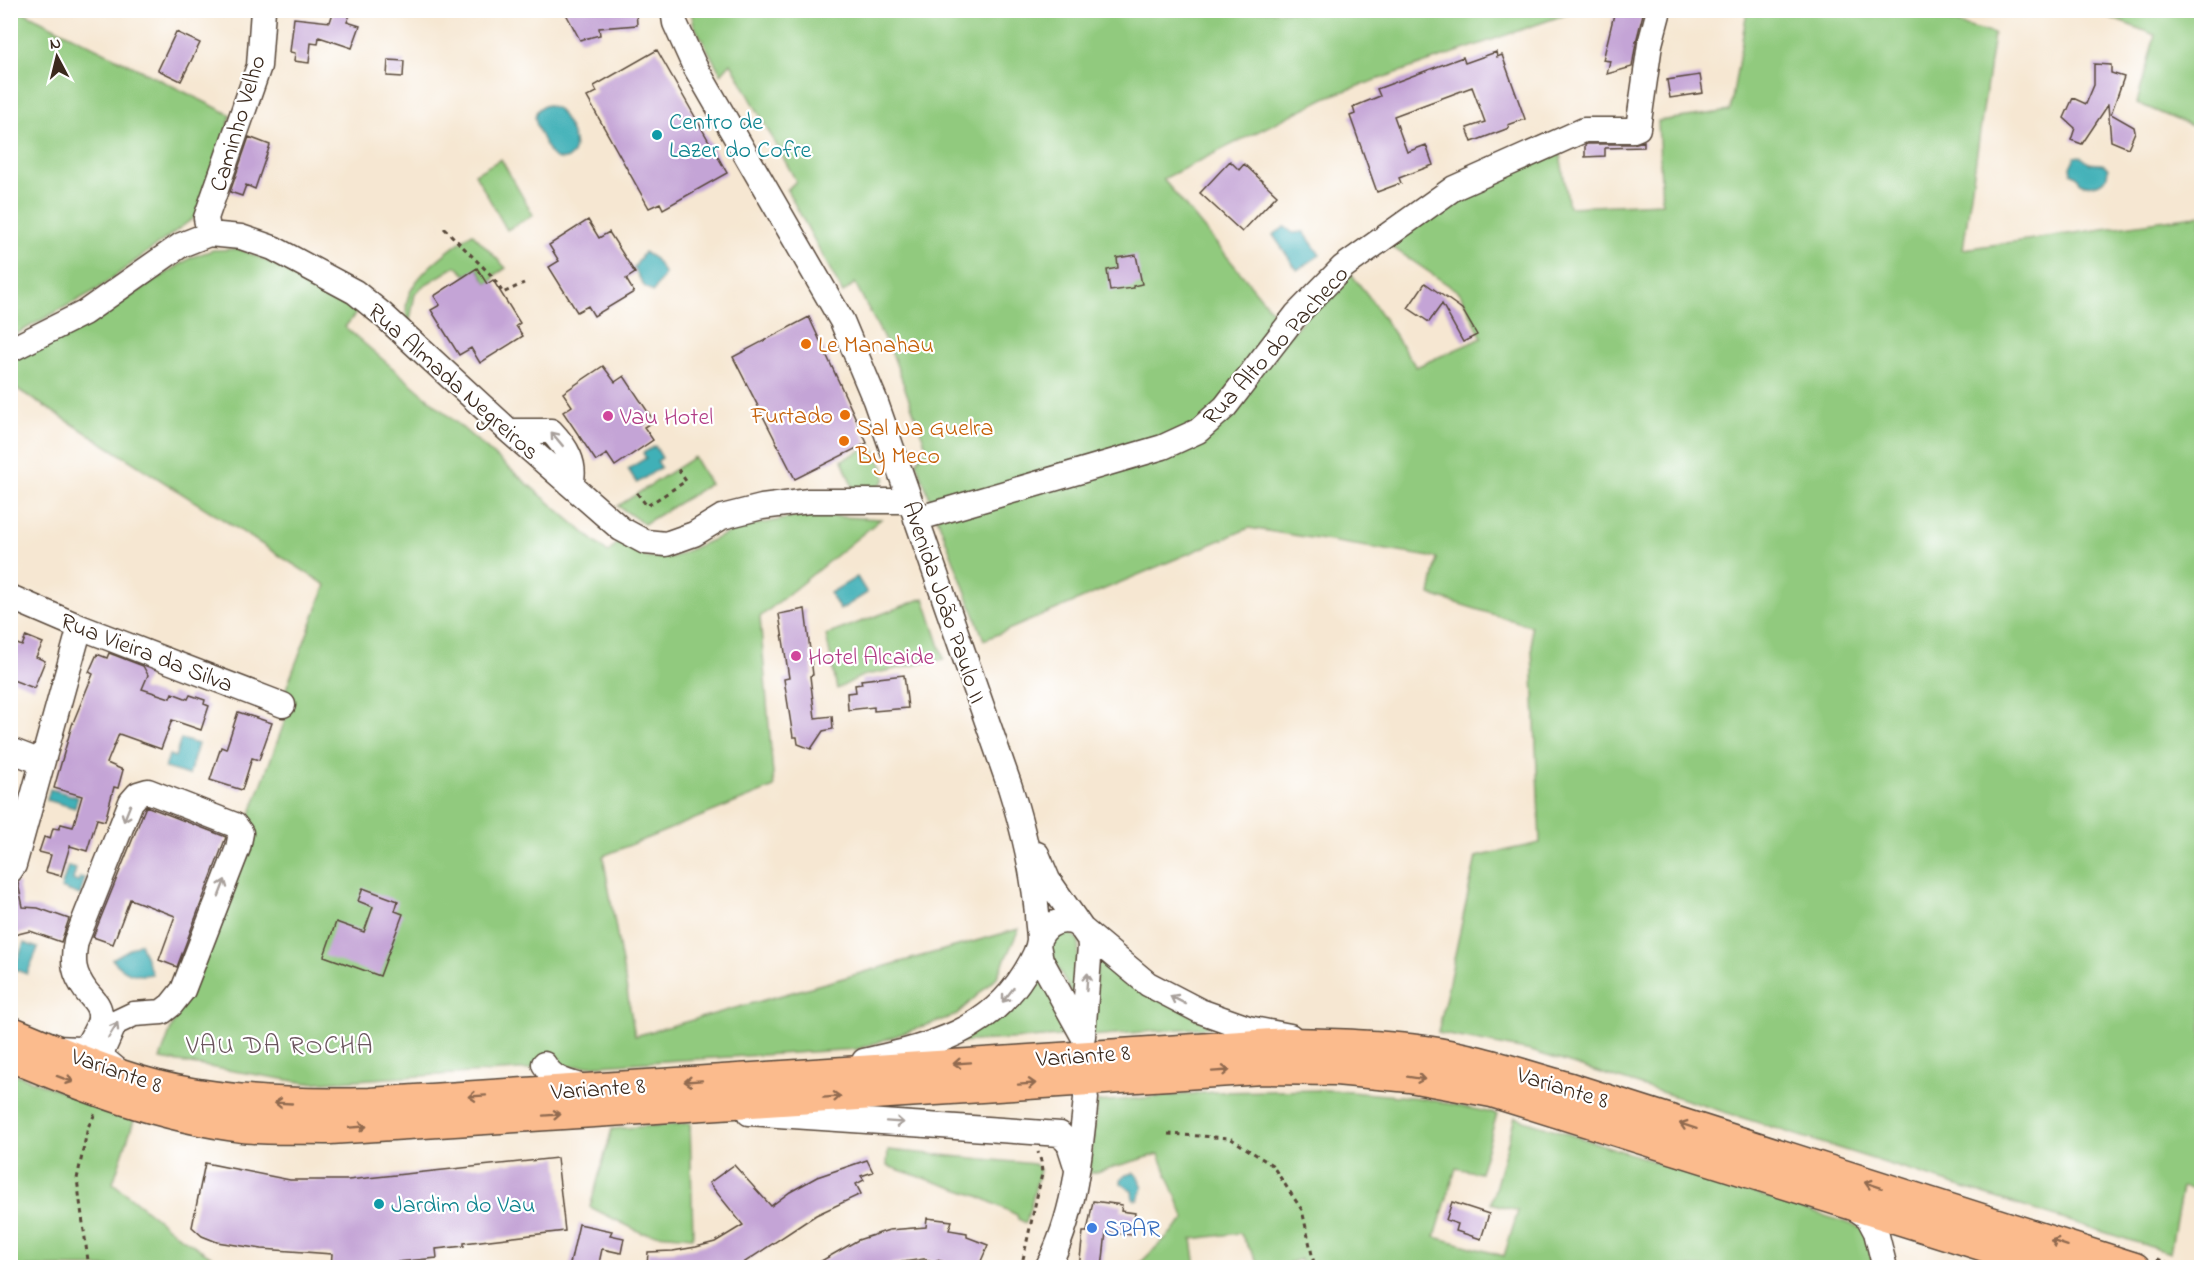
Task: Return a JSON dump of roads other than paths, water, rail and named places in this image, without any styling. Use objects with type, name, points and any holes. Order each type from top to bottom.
[{"type":"main road","name":"Variante 8","points":[[10,1031],[52,1048],[164,1113],[245,1127],[330,1129],[1262,1069],[1336,1070],[1410,1077],[1492,1092],[2055,1268]]},
{"type":"main road","name":"Variante 8","points":[[10,1056],[116,1085],[172,1089],[217,1097],[308,1105],[513,1094],[1288,1042],[1356,1045],[1428,1052],[1495,1066],[2135,1268]]},
{"type":"street","name":"Caminho Velho","points":[[209,234],[207,218],[259,66],[263,10]]},
{"type":"street","name":"Avenida João Paulo II","points":[[673,10],[675,23],[694,65],[842,321],[875,400],[1018,811]]},
{"type":"street","name":"Rua Alto do Pacheco","points":[[913,510],[1163,447],[1198,431],[1225,407],[1296,315],[1343,267],[1410,218],[1454,188],[1584,130],[1633,130],[1638,128],[1650,44],[1659,10]]},
{"type":"street","name":"Rua Almada Negreiros","points":[[10,350],[84,313],[181,245],[209,234],[241,237],[273,248],[355,292],[621,529],[645,542],[666,544],[694,534],[722,518],[762,507],[809,501],[913,510]]},
{"type":"street","name":"Rua Vieira da Silva","points":[[10,597],[80,627],[284,705]]},
{"type":"street","points":[[10,872],[14,865],[80,627]]},
{"type":"street","points":[[10,750],[41,762]]},
{"type":"street","points":[[52,1048],[80,1049],[87,1046],[101,1017],[98,1003],[87,992],[72,961],[76,941],[131,802],[138,794],[148,791],[235,825],[241,833],[238,848],[183,990],[162,1012],[134,1014],[115,1023],[102,1052],[116,1085]]},
{"type":"street","points":[[1018,811],[1048,880],[1083,929],[1090,946],[1083,1035],[1041,960],[1034,881],[1018,811]]},
{"type":"street","points":[[751,1077],[855,1063],[926,1046],[959,1033],[1003,1003],[1030,963],[1038,942],[1048,926],[1058,921],[1069,922],[1083,929],[1148,984],[1200,1011],[1248,1028],[1356,1045]]},
{"type":"street","points":[[1044,1132],[1061,1130],[1073,1123],[1086,1098],[1071,1205],[1058,1247],[1047,1268]]},
{"type":"street","points":[[669,1108],[1060,1134],[1069,1144],[1077,1169]]},
{"type":"street","points":[[1845,1202],[1868,1217],[1876,1232],[1885,1268]]},
{"type":"street","points":[[1890,1268],[1889,1249],[1895,1236],[1913,1223]]},
{"type":"water","points":[[548,105],[558,109],[572,134],[575,148],[573,154],[566,159],[557,159],[551,154],[537,126],[535,115],[537,111]]},
{"type":"water","points":[[2080,156],[2089,163],[2102,164],[2106,167],[2107,177],[2094,185],[2080,183],[2078,177],[2071,173],[2070,167],[2075,157]]},
{"type":"water","points":[[1285,227],[1293,233],[1304,232],[1320,255],[1297,270],[1273,235]]},
{"type":"water","points":[[644,252],[655,259],[665,274],[653,292],[644,286],[634,268]]},
{"type":"water","points":[[655,446],[662,458],[657,461],[661,467],[637,483],[628,469],[646,458],[643,453]]},
{"type":"water","points":[[857,577],[867,593],[840,610],[830,593]]},
{"type":"water","points":[[181,739],[198,744],[189,775],[165,768],[169,755],[175,757]]},
{"type":"water","points":[[50,789],[78,797],[75,808],[47,800]]},
{"type":"water","points":[[68,866],[76,869],[73,880],[78,882],[80,877],[85,878],[80,895],[61,888]]},
{"type":"water","points":[[24,943],[38,948],[27,974],[14,969]]},
{"type":"water","points":[[140,943],[152,974],[130,973],[112,959]]},
{"type":"water","points":[[1134,1173],[1143,1188],[1138,1199],[1135,1200],[1132,1191],[1121,1183],[1121,1179],[1126,1175]]},
{"type":"place","name":"Centro de Lazer do Cofre","points":[[657,135]]},
{"type":"place","name":"Le Manahau","points":[[806,344]]},
{"type":"place","name":"Furtado","points":[[845,415]]},
{"type":"place","name":"Vau Hotel","points":[[608,416]]},
{"type":"place","name":"Sal Na Guelra By Meco","points":[[844,441]]},
{"type":"place","name":"Hotel Alcaide","points":[[796,656]]},
{"type":"place","name":"Jardim do Vau","points":[[379,1204]]},
{"type":"place","name":"SPAR","points":[[1092,1228]]},
{"type":"district","name":"VAU DA ROCHA","points":[[280,1044]]}]
